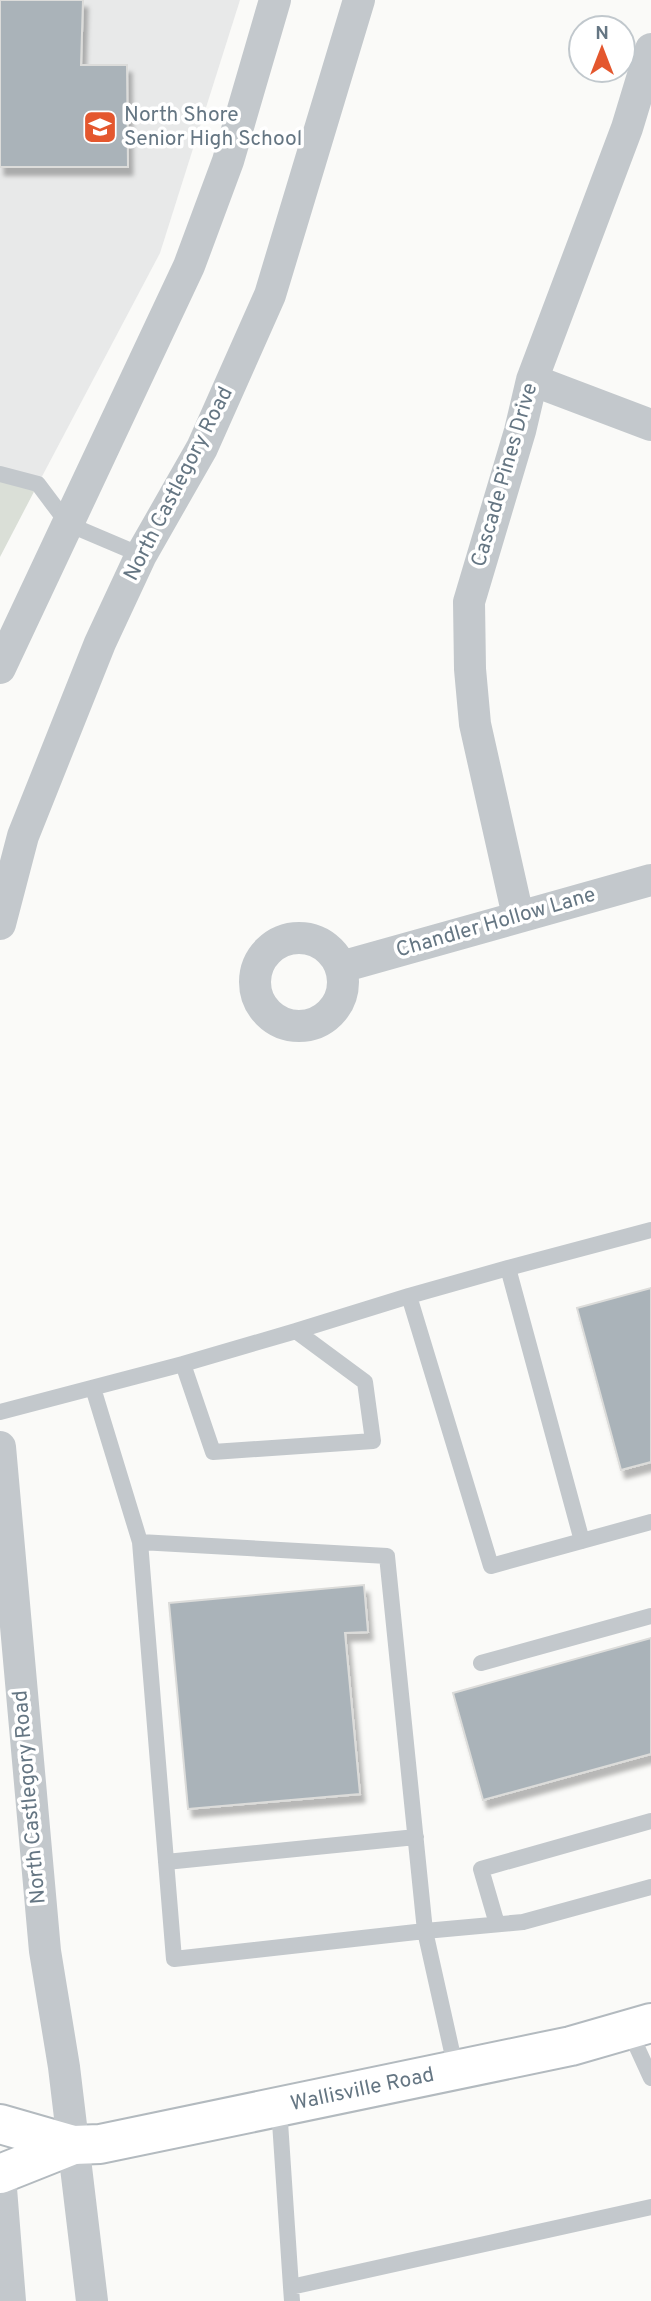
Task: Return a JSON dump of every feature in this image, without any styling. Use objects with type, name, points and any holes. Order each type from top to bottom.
[{"type":"main road","name":"Wallisville Road","points":[[0,2124],[73,2145],[100,2144],[572,2046],[640,2026]]},
{"type":"main road","name":"Wallisville Road","points":[[0,2175],[73,2145]]},
{"type":"street","points":[[0,668],[189,266],[228,161],[275,0]]},
{"type":"street","name":"North Castlegory Road","points":[[0,924],[23,836],[100,643],[141,555],[202,447],[270,295],[359,0]]},
{"type":"street","name":"Cascade Pines Drive","points":[[518,916],[475,724],[470,669],[469,602],[520,431],[532,380],[639,129],[651,49]]},
{"type":"street","points":[[532,380],[651,425]]},
{"type":"street","name":"Chandler Hollow Lane","points":[[341,967],[651,880]]},
{"type":"street","name":"North Castlegory Road","points":[[0,1447],[45,1951],[64,2067],[92,2301]]},
{"type":"street","points":[[0,2175],[10,2301]]},
{"type":"lane","points":[[0,474],[38,484],[68,524],[141,555]]},
{"type":"lane","points":[[0,1412],[183,1364],[409,1296],[651,1230]]},
{"type":"lane","points":[[508,1268],[582,1541]]},
{"type":"lane","points":[[409,1296],[491,1566],[651,1522]]},
{"type":"lane","points":[[183,1364],[213,1452],[373,1441],[365,1382],[296,1331]]},
{"type":"lane","points":[[93,1388],[139,1542],[174,1959],[523,1922],[651,1887]]},
{"type":"lane","points":[[139,1542],[387,1556],[425,1931],[456,2070]]},
{"type":"lane","points":[[481,1663],[651,1616]]},
{"type":"lane","points":[[497,1924],[481,1870],[651,1821]]},
{"type":"lane","points":[[166,1862],[416,1837]]},
{"type":"lane","points":[[640,2026],[651,2078]]},
{"type":"lane","points":[[279,2107],[291,2294],[651,2207]]},
{"type":"shaded area","name":"North Shore Senior High School","points":[[0,0],[240,0],[160,253],[38,484],[0,474]]},
{"type":"shaded area","points":[[0,474],[38,484],[0,557]]},
{"type":"building","points":[[0,0],[83,0],[81,65],[127,65],[128,167],[0,167]]},
{"type":"building","points":[[651,1288],[651,1462],[621,1470],[577,1308]]},
{"type":"building","points":[[364,1585],[368,1632],[345,1633],[360,1794],[188,1809],[169,1603]]},
{"type":"building","points":[[651,1638],[651,1754],[483,1800],[453,1693]]},
{"type":"place","name":"North Shore Senior High School","points":[[100,127]]}]
